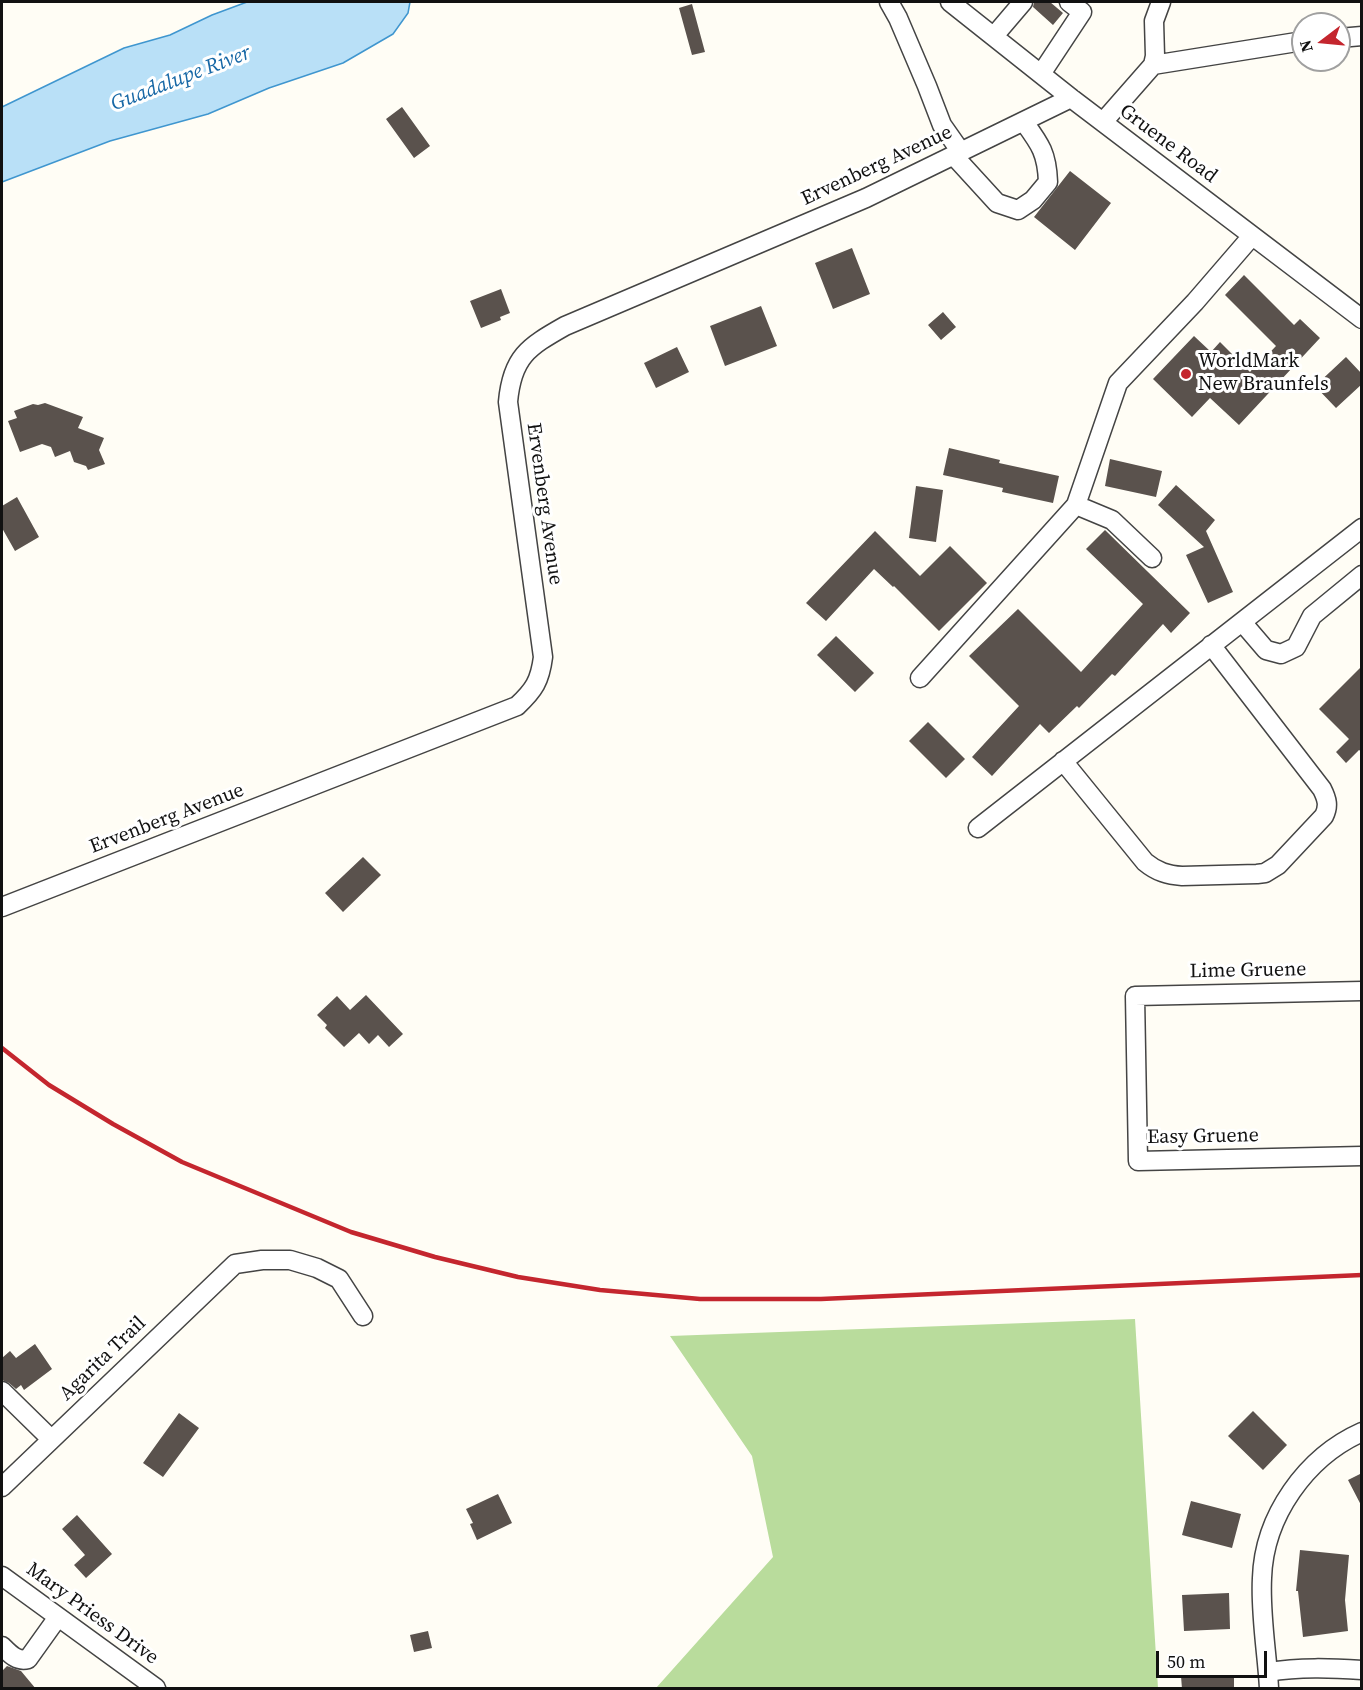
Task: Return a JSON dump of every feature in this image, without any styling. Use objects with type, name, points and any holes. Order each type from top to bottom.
[{"type":"street","points":[[889,2],[942,125],[957,154],[997,203],[1018,210],[1033,200],[1048,182],[1047,163],[1038,142],[1023,122]]},
{"type":"street","name":"Gruene Road","points":[[950,2],[1071,98],[1362,320]]},
{"type":"street","points":[[994,36],[1023,2]]},
{"type":"street","points":[[1041,74],[1082,12],[1069,2]]},
{"type":"street","points":[[1103,122],[1153,65],[1154,21],[1161,2]]},
{"type":"street","points":[[1153,65],[1291,43]]},
{"type":"street","name":"Ervenberg Avenue","points":[[2,907],[517,706],[537,684],[543,657],[507,402],[510,382],[517,365],[528,350],[565,326],[866,198],[1071,98]]},
{"type":"street","points":[[920,678],[1076,506],[1118,383],[1195,302],[1252,236]]},
{"type":"street","points":[[1076,506],[1112,520],[1152,558]]},
{"type":"street","points":[[978,828],[1362,528]]},
{"type":"street","points":[[1242,622],[1266,650],[1281,654],[1296,647],[1312,616],[1362,575]]},
{"type":"street","points":[[1063,761],[1153,869],[1182,876],[1235,875],[1265,873],[1278,865],[1324,816],[1327,810],[1326,798],[1322,789],[1211,645]]},
{"type":"street","name":"Lime Gruene","points":[[1136,996],[1362,991]]},
{"type":"street","name":"Easy Gruene","points":[[1136,996],[1138,1161],[1362,1156]]},
{"type":"street","name":"Agarita Trail","points":[[2,1487],[235,1264],[262,1260],[290,1260],[317,1268],[339,1280],[363,1316]]},
{"type":"street","points":[[2,1391],[51,1439]]},
{"type":"street","points":[[1362,1432],[1334,1448],[1314,1464],[1295,1485],[1273,1527],[1265,1551],[1262,1576],[1269,1680],[1292,1669],[1362,1670]]},
{"type":"street","name":"Mary Priess Drive","points":[[2,1576],[156,1689]]},
{"type":"street","points":[[2,1646],[18,1659],[28,1659],[58,1617]]},
{"type":"green space","points":[[1135,1319],[1158,1688],[656,1688],[773,1557],[752,1456],[670,1336]]},
{"type":"water","name":"Guadalupe River","points":[[247,2],[410,2],[408,13],[393,34],[343,63],[269,88],[208,114],[110,141],[2,182],[2,107],[124,48],[170,35],[212,15]]},
{"type":"building","points":[[1034,2],[1050,2],[1063,13],[1053,25],[1033,7]]},
{"type":"building","points":[[692,4],[705,52],[692,55],[679,8]]},
{"type":"building","points":[[402,107],[430,146],[414,158],[386,119]]},
{"type":"building","points":[[1070,171],[1111,203],[1075,250],[1034,217]]},
{"type":"building","points":[[852,248],[870,294],[833,309],[815,263]]},
{"type":"building","points":[[1244,275],[1294,325],[1300,319],[1320,338],[1239,425],[1210,398],[1192,417],[1153,379],[1194,336],[1211,352],[1220,342],[1250,372],[1276,346],[1225,295]]},
{"type":"building","points":[[501,289],[510,313],[500,317],[501,320],[481,328],[470,301]]},
{"type":"building","points":[[761,306],[777,346],[725,366],[710,326]]},
{"type":"building","points":[[943,312],[956,327],[941,340],[928,325]]},
{"type":"building","points":[[677,347],[689,372],[656,388],[644,363]]},
{"type":"building","points":[[1346,357],[1362,374],[1362,384],[1336,408],[1315,386]]},
{"type":"building","points":[[45,403],[83,417],[78,428],[104,438],[99,450],[105,464],[88,470],[86,466],[74,462],[70,451],[55,457],[51,447],[42,444],[20,452],[8,421],[17,418],[14,411],[33,404]]},
{"type":"building","points":[[949,448],[1000,460],[999,463],[1059,476],[1053,503],[1002,492],[1003,488],[943,475]]},
{"type":"building","points":[[1110,459],[1162,471],[1156,497],[1105,486]]},
{"type":"building","points":[[1176,485],[1215,520],[1206,531],[1233,592],[1208,603],[1186,555],[1204,547],[1158,505]]},
{"type":"building","points":[[916,486],[943,490],[936,542],[909,538]]},
{"type":"building","points":[[17,497],[39,537],[15,551],[2,528],[2,506]]},
{"type":"building","points":[[1105,530],[1190,613],[1171,633],[1163,624],[1115,676],[1112,674],[1079,708],[1077,706],[1049,733],[1040,724],[992,776],[972,757],[1019,706],[969,656],[1018,609],[1081,672],[1143,604],[1086,549]]},
{"type":"building","points":[[875,531],[920,576],[950,546],[987,583],[939,631],[874,569],[826,621],[806,603]]},
{"type":"building","points":[[836,636],[874,673],[855,692],[817,655]]},
{"type":"building","points":[[1362,666],[1362,752],[1359,750],[1346,763],[1336,752],[1349,739],[1319,709]]},
{"type":"building","points":[[928,722],[965,759],[946,778],[909,741]]},
{"type":"building","points":[[363,857],[381,875],[343,912],[325,893]]},
{"type":"building","points":[[366,995],[403,1034],[389,1047],[378,1035],[369,1044],[359,1033],[344,1047],[325,1028],[327,1025],[317,1015],[337,996],[350,1010]]},
{"type":"building","points":[[35,1344],[52,1369],[24,1390],[21,1385],[16,1389],[2,1380],[2,1358],[10,1351],[16,1358]]},
{"type":"building","points":[[1253,1411],[1287,1445],[1263,1470],[1228,1436]]},
{"type":"building","points":[[179,1413],[199,1428],[163,1477],[143,1463]]},
{"type":"building","points":[[1362,1473],[1362,1507],[1348,1480]]},
{"type":"building","points":[[498,1494],[512,1523],[477,1540],[470,1524],[473,1523],[466,1509]]},
{"type":"building","points":[[1191,1501],[1241,1514],[1232,1548],[1182,1535]]},
{"type":"building","points":[[77,1515],[112,1554],[86,1578],[74,1565],[85,1555],[62,1529]]},
{"type":"building","points":[[1300,1550],[1349,1555],[1345,1600],[1348,1631],[1303,1637],[1298,1591],[1296,1591]]},
{"type":"building","points":[[1229,1593],[1230,1629],[1184,1631],[1182,1595]]},
{"type":"building","points":[[428,1631],[432,1648],[414,1652],[410,1635]]},
{"type":"building","points":[[7,1666],[21,1671],[36,1689],[2,1689],[2,1671]]},
{"type":"building","points":[[1234,1675],[1234,1689],[1182,1689],[1181,1676]]},
{"type":"railway","points":[[2,1048],[49,1085],[182,1162],[351,1232],[435,1257],[518,1277],[600,1290],[700,1299],[821,1299],[1362,1275]]},
{"type":"place","name":"WorldMark New Braunfels","points":[[1186,374]]}]
